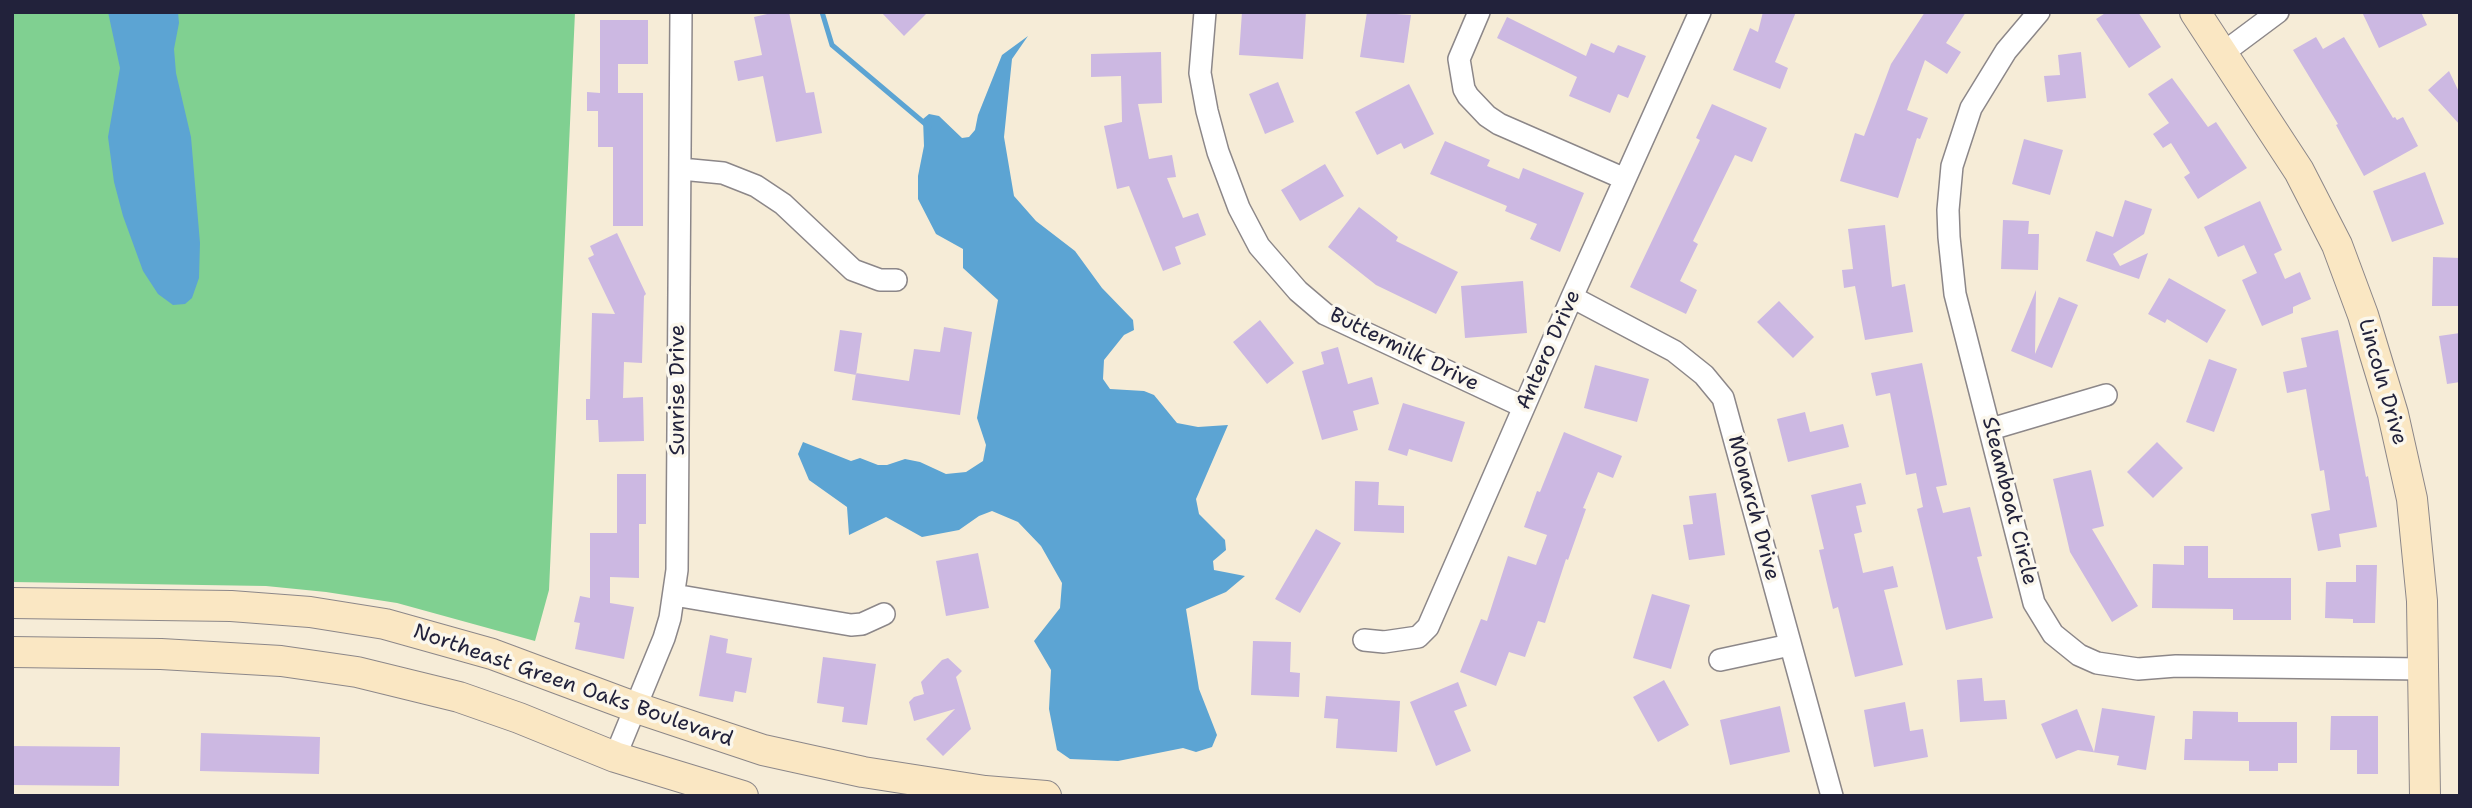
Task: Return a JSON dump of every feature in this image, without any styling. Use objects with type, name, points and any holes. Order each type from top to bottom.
[{"type":"main road","name":"Lincoln Drive","points":[[2195,12],[2300,171],[2337,245],[2363,315],[2393,414],[2412,499],[2422,601],[2425,796]]},
{"type":"main road","name":"Northeast Green Oaks Boulevard","points":[[12,603],[231,606],[345,617],[384,624],[462,645],[763,750],[863,772],[985,791],[1046,796]]},
{"type":"main road","points":[[12,652],[162,654],[281,661],[357,672],[459,697],[615,757],[743,796]]},
{"type":"street","name":"Sunrise Drive","points":[[615,757],[664,638],[674,595],[678,547],[681,12]]},
{"type":"street","name":"Buttermilk Drive","points":[[1205,12],[1200,73],[1207,111],[1218,152],[1239,208],[1259,246],[1298,291],[1325,314],[1524,407]]},
{"type":"street","points":[[1479,12],[1459,59],[1464,89],[1468,96],[1487,116],[1499,124],[1625,179]]},
{"type":"street","name":"Antero Drive","points":[[1364,640],[1384,642],[1419,637],[1428,627],[1700,12]]},
{"type":"street","name":"Steamboat Circle","points":[[2039,12],[2006,51],[1971,108],[1952,166],[1948,210],[1955,293],[2034,603],[2053,634],[2079,655],[2097,663],[2138,669],[2176,666],[2423,669]]},
{"type":"street","points":[[2223,53],[2278,12]]},
{"type":"street","points":[[681,169],[723,173],[756,186],[783,204],[853,270],[880,280],[895,280]]},
{"type":"street","name":"Monarch Drive","points":[[1572,297],[1674,351],[1704,375],[1723,398],[1832,796]]},
{"type":"street","points":[[1991,429],[2106,395]]},
{"type":"street","points":[[674,595],[851,625],[862,624],[884,614]]},
{"type":"street","points":[[1720,660],[1790,645]]},
{"type":"green space","points":[[12,12],[575,12],[549,590],[535,641],[397,603],[326,592],[266,586],[12,582]]},
{"type":"water","points":[[108,12],[178,12],[179,23],[174,49],[176,73],[191,137],[200,243],[199,278],[192,298],[185,304],[173,305],[158,294],[143,271],[114,182],[108,137],[120,68]]},
{"type":"water","points":[[1028,36],[1012,59],[1004,137],[1014,196],[1036,221],[1075,251],[1102,288],[1133,320],[1134,330],[1124,335],[1104,360],[1103,379],[1110,389],[1144,391],[1154,395],[1177,423],[1198,427],[1228,425],[1196,499],[1199,514],[1225,540],[1226,550],[1213,561],[1214,570],[1245,576],[1226,592],[1186,609],[1199,689],[1217,735],[1212,747],[1196,752],[1183,748],[1118,761],[1070,759],[1057,750],[1049,709],[1051,670],[1034,641],[1060,608],[1062,583],[1041,546],[1018,522],[992,511],[979,516],[959,530],[922,537],[886,517],[849,535],[847,507],[809,480],[798,454],[803,442],[851,461],[860,458],[878,465],[887,465],[905,459],[920,462],[946,474],[966,472],[983,461],[986,445],[977,418],[998,300],[963,268],[963,249],[936,234],[918,199],[918,176],[924,146],[923,119],[929,114],[939,116],[962,138],[969,137],[975,130],[978,115],[1002,55]]},
{"type":"building","points":[[789,12],[806,93],[814,92],[822,133],[776,142],[763,76],[738,81],[734,61],[762,55],[754,17]]},
{"type":"building","points":[[881,12],[928,12],[904,36]]},
{"type":"building","points":[[1242,12],[1306,12],[1303,59],[1239,55]]},
{"type":"building","points":[[1367,12],[1411,15],[1404,63],[1360,57]]},
{"type":"building","points":[[1763,12],[1796,12],[1775,62],[1788,68],[1780,89],[1733,70],[1750,28],[1758,32]]},
{"type":"building","points":[[1925,12],[1966,12],[1946,43],[1961,52],[1947,74],[1925,60],[1907,110],[1928,118],[1920,139],[1917,138],[1898,198],[1840,181],[1855,133],[1864,136],[1891,64]]},
{"type":"building","points":[[2107,12],[2138,12],[2161,47],[2129,68],[2096,19]]},
{"type":"building","points":[[2362,12],[2421,12],[2427,25],[2379,48]]},
{"type":"building","points":[[1507,17],[1586,56],[1591,43],[1614,53],[1618,45],[1646,56],[1628,98],[1618,94],[1610,113],[1569,96],[1577,77],[1497,38]]},
{"type":"building","points":[[600,20],[648,20],[648,64],[618,64],[618,93],[643,93],[643,226],[613,226],[613,147],[598,147],[598,111],[587,111],[587,92],[600,93]]},
{"type":"building","points":[[2316,37],[2323,49],[2344,37],[2393,118],[2397,120],[2403,117],[2418,146],[2364,176],[2336,125],[2338,124],[2293,50]]},
{"type":"building","points":[[1161,52],[1162,103],[1138,104],[1149,159],[1172,155],[1176,177],[1167,178],[1183,218],[1198,213],[1206,235],[1175,247],[1181,264],[1163,271],[1129,186],[1117,189],[1104,126],[1122,122],[1121,76],[1091,77],[1091,54]]},
{"type":"building","points":[[2081,52],[2086,98],[2047,102],[2044,76],[2060,75],[2058,55]]},
{"type":"building","points":[[2449,71],[2460,94],[2460,125],[2428,90]]},
{"type":"building","points":[[2172,78],[2208,127],[2216,122],[2247,168],[2198,199],[2184,177],[2190,173],[2171,143],[2163,148],[2153,134],[2169,123],[2148,94]]},
{"type":"building","points":[[1278,82],[1294,122],[1265,134],[1249,94]]},
{"type":"building","points":[[1409,84],[1434,134],[1404,149],[1401,143],[1377,155],[1355,112]]},
{"type":"building","points":[[1712,104],[1767,128],[1752,162],[1735,155],[1693,241],[1698,244],[1680,281],[1697,290],[1686,314],[1630,287],[1700,140],[1696,138]]},
{"type":"building","points":[[2024,139],[2063,150],[2050,195],[2012,184]]},
{"type":"building","points":[[1445,141],[1490,160],[1487,166],[1519,179],[1523,168],[1584,193],[1560,252],[1530,239],[1537,224],[1505,211],[1507,206],[1430,174]]},
{"type":"building","points":[[1325,164],[1344,196],[1300,221],[1281,190]]},
{"type":"building","points":[[2425,172],[2444,224],[2392,242],[2373,191]]},
{"type":"building","points":[[2125,200],[2152,209],[2144,234],[2113,254],[2120,266],[2148,253],[2139,279],[2086,261],[2096,231],[2113,237]]},
{"type":"building","points":[[2260,201],[2282,250],[2274,254],[2285,279],[2300,272],[2311,299],[2293,307],[2293,313],[2262,326],[2242,280],[2257,273],[2244,245],[2218,257],[2204,227]]},
{"type":"building","points":[[1359,207],[1398,237],[1396,241],[1458,272],[1436,314],[1376,285],[1328,247]]},
{"type":"building","points":[[2003,220],[2029,221],[2028,234],[2039,234],[2038,270],[2001,269]]},
{"type":"building","points":[[1885,225],[1892,287],[1905,284],[1913,332],[1865,340],[1855,286],[1844,288],[1842,270],[1853,269],[1848,229]]},
{"type":"building","points":[[617,233],[646,294],[642,363],[624,362],[623,398],[643,397],[644,441],[599,442],[598,420],[586,420],[586,399],[590,399],[592,313],[615,314],[588,258],[594,255],[590,246]]},
{"type":"building","points":[[2433,257],[2460,258],[2460,306],[2432,306]]},
{"type":"building","points":[[2169,278],[2226,310],[2207,343],[2167,319],[2165,323],[2148,314]]},
{"type":"building","points":[[1523,281],[1527,333],[1465,338],[1461,286]]},
{"type":"building","points":[[2036,290],[2035,354],[2059,297],[2078,305],[2052,368],[2011,351]]},
{"type":"building","points":[[1779,301],[1814,337],[1793,358],[1757,322]]},
{"type":"building","points":[[1260,320],[1294,363],[1267,384],[1233,342]]},
{"type":"building","points":[[944,327],[972,332],[960,415],[852,400],[856,373],[909,381],[914,349],[940,352]]},
{"type":"building","points":[[840,330],[862,333],[856,375],[834,371]]},
{"type":"building","points":[[2338,330],[2377,527],[2339,534],[2341,547],[2318,551],[2311,514],[2330,510],[2324,470],[2320,471],[2306,389],[2287,393],[2283,372],[2307,367],[2301,338]]},
{"type":"building","points":[[2460,333],[2460,382],[2447,384],[2439,336]]},
{"type":"building","points":[[1338,347],[1348,384],[1372,377],[1379,404],[1353,411],[1358,430],[1322,440],[1302,371],[1324,364],[1321,352]]},
{"type":"building","points":[[2209,359],[2237,369],[2214,432],[2186,422]]},
{"type":"building","points":[[1922,363],[1947,485],[1936,487],[1943,513],[1970,507],[1982,556],[1977,557],[1993,618],[1946,630],[1917,509],[1923,507],[1916,473],[1906,475],[1890,393],[1876,396],[1871,373]]},
{"type":"building","points":[[1595,365],[1649,379],[1637,422],[1584,408]]},
{"type":"building","points":[[1403,403],[1465,422],[1452,462],[1409,449],[1407,456],[1388,450]]},
{"type":"building","points":[[1805,412],[1810,432],[1843,424],[1849,447],[1788,462],[1777,419]]},
{"type":"building","points":[[1564,432],[1622,456],[1613,478],[1598,472],[1583,508],[1586,509],[1545,623],[1538,621],[1525,657],[1509,652],[1496,686],[1460,672],[1481,619],[1487,621],[1508,556],[1536,565],[1547,535],[1524,527]]},
{"type":"building","points":[[2157,442],[2183,468],[2153,498],[2127,472]]},
{"type":"building","points":[[2091,470],[2104,526],[2092,529],[2138,606],[2112,622],[2070,552],[2053,479]]},
{"type":"building","points":[[617,474],[646,474],[646,524],[639,524],[639,578],[610,577],[610,603],[634,607],[624,659],[575,649],[580,623],[574,622],[580,596],[590,598],[590,533],[617,533]]},
{"type":"building","points":[[1355,481],[1379,482],[1378,505],[1404,506],[1404,533],[1354,531]]},
{"type":"building","points":[[1861,483],[1866,504],[1856,506],[1862,532],[1854,534],[1863,573],[1893,566],[1898,587],[1884,590],[1903,665],[1855,677],[1838,607],[1833,609],[1819,550],[1824,549],[1811,495]]},
{"type":"building","points":[[1716,493],[1725,555],[1689,560],[1683,525],[1693,524],[1689,496]]},
{"type":"building","points":[[1316,529],[1341,543],[1300,613],[1275,599]]},
{"type":"building","points":[[2184,546],[2208,546],[2208,578],[2291,578],[2291,620],[2233,620],[2233,609],[2152,608],[2153,564],[2184,565]]},
{"type":"building","points":[[978,553],[989,608],[946,616],[936,561]]},
{"type":"building","points":[[2356,565],[2377,565],[2375,623],[2353,623],[2353,619],[2325,618],[2326,582],[2356,582]]},
{"type":"building","points":[[1652,594],[1690,605],[1671,669],[1633,658]]},
{"type":"building","points":[[710,635],[728,639],[726,653],[752,658],[746,693],[735,691],[733,702],[699,696]]},
{"type":"building","points":[[1253,641],[1291,642],[1290,672],[1300,673],[1299,697],[1251,695]]},
{"type":"building","points":[[823,657],[876,664],[867,725],[842,722],[844,707],[817,703]]},
{"type":"building","points":[[948,658],[962,671],[956,677],[971,729],[943,756],[926,739],[955,709],[914,721],[909,702],[924,694],[921,682],[942,660]]},
{"type":"building","points":[[1982,678],[1984,701],[2005,700],[2007,719],[1960,722],[1957,680]]},
{"type":"building","points":[[1664,680],[1689,725],[1658,742],[1633,697]]},
{"type":"building","points":[[1458,682],[1467,706],[1454,711],[1471,751],[1436,766],[1410,702]]},
{"type":"building","points":[[1326,696],[1400,701],[1397,752],[1336,748],[1338,719],[1324,718]]},
{"type":"building","points":[[1905,702],[1910,731],[1923,729],[1928,757],[1874,767],[1864,710]]},
{"type":"building","points":[[1780,706],[1790,752],[1730,765],[1720,720]]},
{"type":"building","points":[[2102,708],[2155,716],[2146,770],[2117,765],[2119,756],[2078,750],[2056,759],[2041,724],[2077,709],[2094,752]]},
{"type":"building","points":[[2193,711],[2238,712],[2238,722],[2297,722],[2297,763],[2278,763],[2278,771],[2249,771],[2249,761],[2184,760],[2185,739],[2192,739]]},
{"type":"building","points":[[2331,716],[2378,716],[2378,774],[2357,774],[2357,750],[2330,750]]},
{"type":"building","points":[[201,733],[320,737],[319,774],[200,771]]},
{"type":"building","points":[[12,746],[120,747],[119,786],[12,785]]},
{"type":"waterway","points":[[822,12],[832,45],[929,127]]}]
